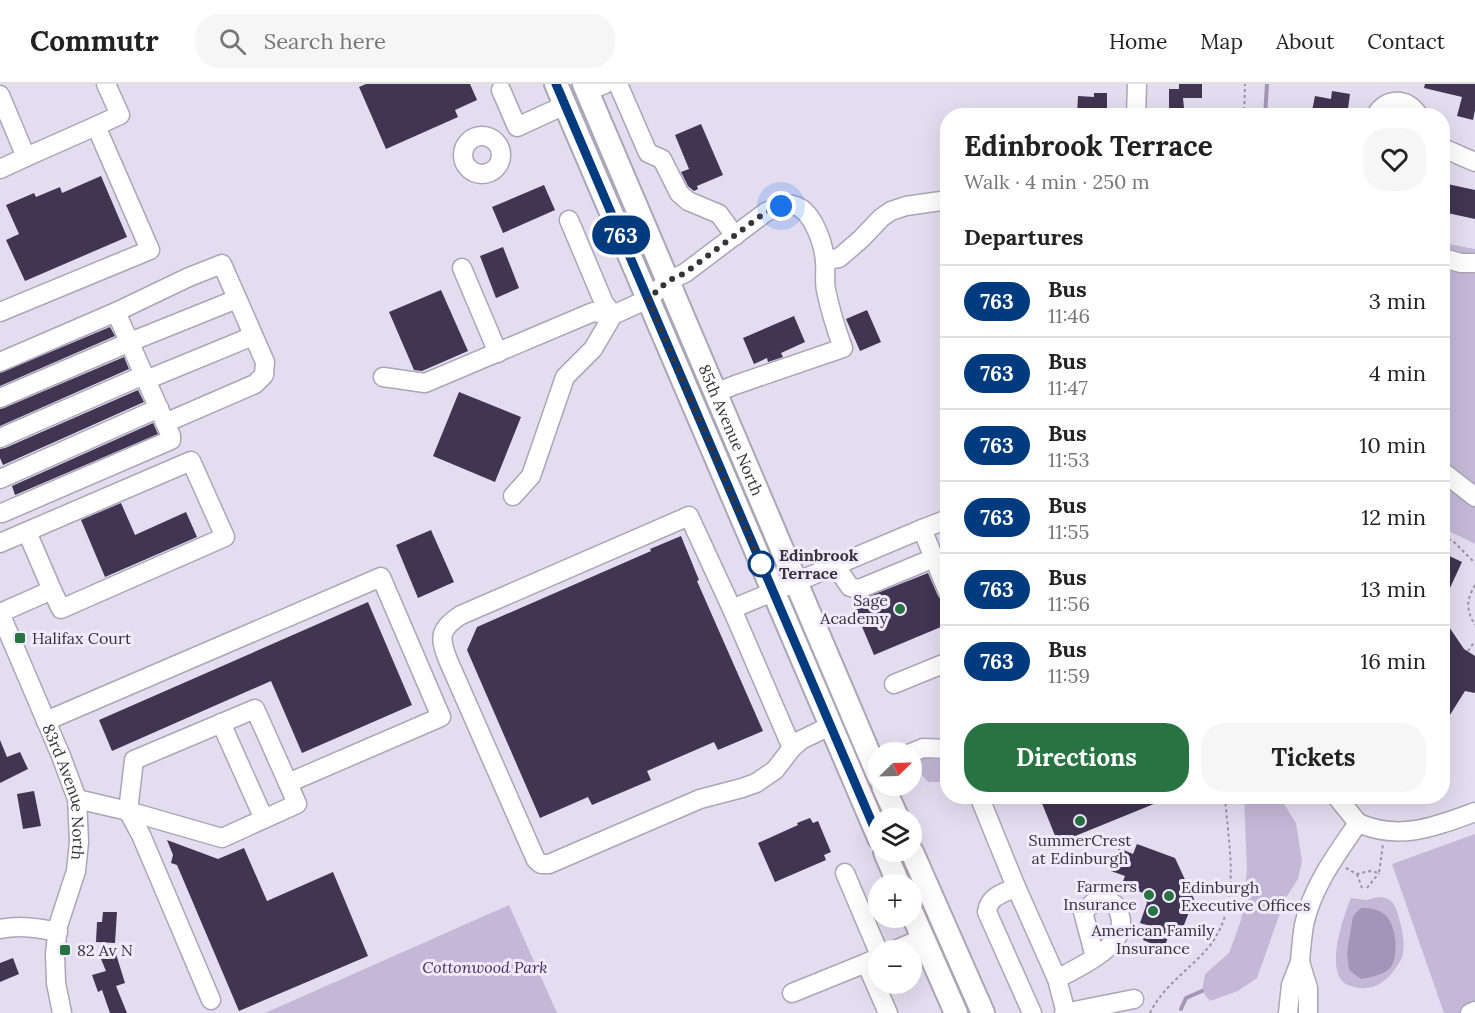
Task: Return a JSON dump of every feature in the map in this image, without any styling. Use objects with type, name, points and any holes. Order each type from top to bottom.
[{"type":"main road","name":"85th Avenue North","points":[[556,84],[868,813]]},
{"type":"main road","name":"85th Avenue North","points":[[592,86],[668,281],[868,749]]},
{"type":"main road","points":[[916,862],[983,1013]]},
{"type":"main road","points":[[919,928],[956,1013]]},
{"type":"street","points":[[0,169],[120,115],[106,84]]},
{"type":"street","points":[[618,84],[648,153],[662,159],[679,193],[688,201],[719,214],[735,236]]},
{"type":"street","points":[[1136,108],[1137,84]]},
{"type":"street","points":[[501,90],[517,127]]},
{"type":"street","points":[[0,95],[26,157]]},
{"type":"street","points":[[1382,108],[1397,101],[1409,104],[1412,108]]},
{"type":"street","points":[[496,143],[517,127],[565,105]]},
{"type":"street","points":[[0,312],[150,250],[96,126]]},
{"type":"street","points":[[1450,151],[1475,162]]},
{"type":"street","points":[[825,260],[840,258],[891,211],[906,206],[940,201]]},
{"type":"street","points":[[384,377],[425,383],[593,312],[613,315],[648,299],[668,281],[685,273],[766,212],[781,206],[794,205],[813,220],[818,231],[825,260],[825,288],[843,348],[715,393]]},
{"type":"street","points":[[569,220],[604,303],[613,315]]},
{"type":"street","points":[[1450,260],[1475,263]]},
{"type":"street","points":[[0,362],[222,264],[265,362],[264,375],[255,384],[162,416],[0,479]]},
{"type":"street","points":[[462,268],[498,352]]},
{"type":"street","points":[[0,398],[237,299]]},
{"type":"street","points":[[1,512],[171,440],[116,312]]},
{"type":"street","points":[[513,496],[531,476],[565,377],[593,349],[613,315]]},
{"type":"street","points":[[0,438],[145,377],[254,336]]},
{"type":"street","points":[[0,543],[191,461],[225,537],[61,609],[27,532]]},
{"type":"street","points":[[1450,477],[1475,497]]},
{"type":"street","points":[[792,748],[689,516],[461,615],[441,634],[448,660],[536,860],[541,864],[549,864],[700,799],[756,783],[775,770],[801,740],[830,726]]},
{"type":"street","points":[[732,609],[940,522]]},
{"type":"street","points":[[922,529],[940,573]]},
{"type":"street","points":[[835,565],[850,586],[859,590],[934,558]]},
{"type":"street","points":[[46,721],[381,578],[441,717],[288,783]]},
{"type":"street","points":[[0,613],[52,590]]},
{"type":"street","name":"83rd Avenue North","points":[[0,613],[5,638],[46,721],[77,799],[79,842],[76,871],[58,932],[55,954],[56,983],[62,1013]]},
{"type":"street","points":[[894,684],[940,665]]},
{"type":"street","points":[[77,799],[128,811],[222,838],[297,804],[255,709],[134,760],[128,811],[141,835],[211,1000]]},
{"type":"street","points":[[221,723],[264,819]]},
{"type":"street","points":[[922,748],[940,749]]},
{"type":"street","points":[[982,804],[1057,979],[1065,1013],[1134,999]]},
{"type":"street","points":[[1343,804],[1358,823],[1386,832],[1434,827],[1475,812]]},
{"type":"street","points":[[1288,1013],[1291,985],[1300,962],[1304,925],[1309,907],[1329,865],[1358,823]]},
{"type":"street","points":[[845,873],[869,940]]},
{"type":"street","points":[[1016,887],[988,903],[987,912],[1032,1013]]},
{"type":"street","points":[[0,929],[20,926],[58,932]]},
{"type":"street","points":[[918,940],[923,938]]},
{"type":"street","points":[[1057,979],[1095,957]]},
{"type":"street","points":[[792,993],[868,961]]},
{"type":"street","points":[[1300,962],[1308,988],[1308,1013]]},
{"type":"street","points":[[884,994],[888,1013]]},
{"type":"street","points":[[1470,1013],[1475,1011]]},
{"type":"path","points":[[1244,108],[1245,84]]},
{"type":"path","points":[[1450,540],[1475,563]]},
{"type":"path","points":[[1475,585],[1472,589],[1468,614],[1475,625]]},
{"type":"path","points":[[1468,651],[1475,641]]},
{"type":"path","points":[[1150,1013],[1161,995],[1209,947],[1226,916],[1231,875],[1226,804]]},
{"type":"path","points":[[1367,888],[1379,873],[1384,840]]},
{"type":"path","points":[[1341,865],[1357,874],[1362,888]]},
{"type":"path","points":[[1357,874],[1370,871],[1379,873]]},
{"type":"green space","points":[[1450,244],[1475,249],[1475,544],[1450,532]]},
{"type":"green space","points":[[929,756],[940,758],[940,782],[928,782],[922,775],[922,758]]},
{"type":"green space","points":[[1244,804],[1284,804],[1296,823],[1302,861],[1298,879],[1285,899],[1257,978],[1238,991],[1210,1001],[1202,991],[1205,974],[1229,953],[1241,920],[1247,871]]},
{"type":"green space","points":[[1475,834],[1475,1013],[1444,1013],[1392,864]]},
{"type":"green space","points":[[1378,897],[1390,900],[1396,909],[1403,936],[1403,956],[1393,972],[1383,982],[1371,987],[1358,988],[1348,985],[1340,978],[1336,960],[1338,938],[1351,898],[1366,900]]},
{"type":"green space","name":"Cottonwood Park","points":[[509,905],[557,1013],[265,1013]]},
{"type":"shaded area","points":[[1361,908],[1385,914],[1393,927],[1396,949],[1393,962],[1388,970],[1361,979],[1349,970],[1347,953],[1353,916]]},
{"type":"building","points":[[366,84],[470,84],[477,100],[455,110],[458,117],[386,149],[359,87]]},
{"type":"building","points":[[1179,84],[1202,84],[1202,98],[1183,98],[1184,108],[1169,108],[1169,89],[1179,89]]},
{"type":"building","points":[[1425,84],[1475,84],[1473,120],[1457,116],[1462,97],[1424,88]]},
{"type":"building","points":[[1332,91],[1350,94],[1348,108],[1313,108],[1315,96],[1331,99]]},
{"type":"building","points":[[1094,93],[1107,93],[1107,108],[1077,108],[1078,96],[1094,97]]},
{"type":"building","points":[[701,124],[723,175],[697,186],[698,189],[694,191],[688,186],[681,172],[689,169],[675,135]]},
{"type":"building","points":[[101,176],[127,237],[25,281],[6,240],[19,234],[6,205],[34,193],[36,197],[60,187],[62,193]]},
{"type":"building","points":[[544,185],[555,210],[503,233],[492,207]]},
{"type":"building","points":[[1450,185],[1475,190],[1475,219],[1450,214]]},
{"type":"building","points":[[503,247],[519,288],[496,298],[480,256]]},
{"type":"building","points":[[441,290],[468,351],[422,371],[414,370],[389,312]]},
{"type":"building","points":[[867,310],[881,342],[860,351],[846,319]]},
{"type":"building","points":[[794,316],[805,342],[781,353],[783,357],[768,362],[767,358],[754,364],[743,338]]},
{"type":"building","points":[[110,327],[115,336],[0,386],[0,373]]},
{"type":"building","points":[[124,357],[129,369],[0,426],[0,409]]},
{"type":"building","points":[[138,390],[144,402],[3,465],[0,449]]},
{"type":"building","points":[[459,392],[521,417],[495,482],[433,456]]},
{"type":"building","points":[[153,423],[158,434],[15,495],[12,486]]},
{"type":"building","points":[[121,503],[135,535],[186,512],[197,537],[105,577],[81,520]]},
{"type":"building","points":[[431,530],[454,582],[418,598],[396,545]]},
{"type":"building","points":[[681,536],[699,580],[697,581],[763,731],[718,750],[714,742],[647,771],[651,780],[592,805],[588,797],[540,818],[467,650],[477,627]]},
{"type":"building","points":[[1450,556],[1462,562],[1450,588]]},
{"type":"building","name":"Sage Academy","points":[[928,573],[940,598],[940,627],[874,655],[852,603]]},
{"type":"building","points":[[368,602],[412,705],[302,753],[271,681],[112,751],[99,720]]},
{"type":"building","points":[[1450,628],[1464,649],[1475,656],[1475,693],[1465,691],[1450,715]]},
{"type":"building","points":[[0,740],[7,757],[20,752],[28,769],[0,783]]},
{"type":"building","points":[[34,791],[41,826],[23,829],[17,794]]},
{"type":"building","name":"SummerCrest at Edinburgh","points":[[1042,804],[1154,804],[1058,843]]},
{"type":"building","points":[[810,818],[813,823],[818,821],[831,852],[824,855],[826,860],[775,882],[758,843]]},
{"type":"building","points":[[167,840],[218,859],[244,848],[267,901],[333,872],[368,956],[239,1011],[177,865],[171,863],[173,855]]},
{"type":"building","name":"Edinburgh Executive Offices","points":[[1137,844],[1175,858],[1194,899],[1179,938],[1169,934],[1164,949],[1143,940],[1147,925],[1140,923],[1147,903],[1143,893],[1122,884],[1125,876],[1111,871],[1119,848],[1133,854]]},
{"type":"building","points":[[103,912],[117,912],[115,943],[96,942],[97,922],[102,922]]},
{"type":"building","points":[[116,954],[125,983],[116,986],[127,1013],[110,1013],[102,990],[98,992],[92,975],[106,971],[101,959]]},
{"type":"building","points":[[13,958],[19,974],[0,982],[0,963]]},
{"type":"waterway","points":[[1266,108],[1267,84]]},
{"type":"waterway","points":[[1181,1009],[1186,998],[1202,991]]},
{"type":"bus line","name":"763","points":[[556,84],[868,813]]},
{"type":"place","name":"Edinbrook Terrace","points":[[761,564]]},
{"type":"place","name":"Sage Academy","points":[[900,609]]},
{"type":"place","name":"Halifax Court","points":[[20,638]]},
{"type":"place","name":"SummerCrest at Edinburgh","points":[[1080,821]]},
{"type":"place","name":"Farmers Insurance","points":[[1149,895]]},
{"type":"place","name":"Edinburgh Executive Offices","points":[[1169,896]]},
{"type":"place","name":"American Family Insurance","points":[[1153,911]]},
{"type":"place","name":"82 Av N","points":[[65,950]]},
{"type":"route","points":[[761,564],[764,571],[648,299],[668,281],[685,273],[766,212],[781,206]]}]
